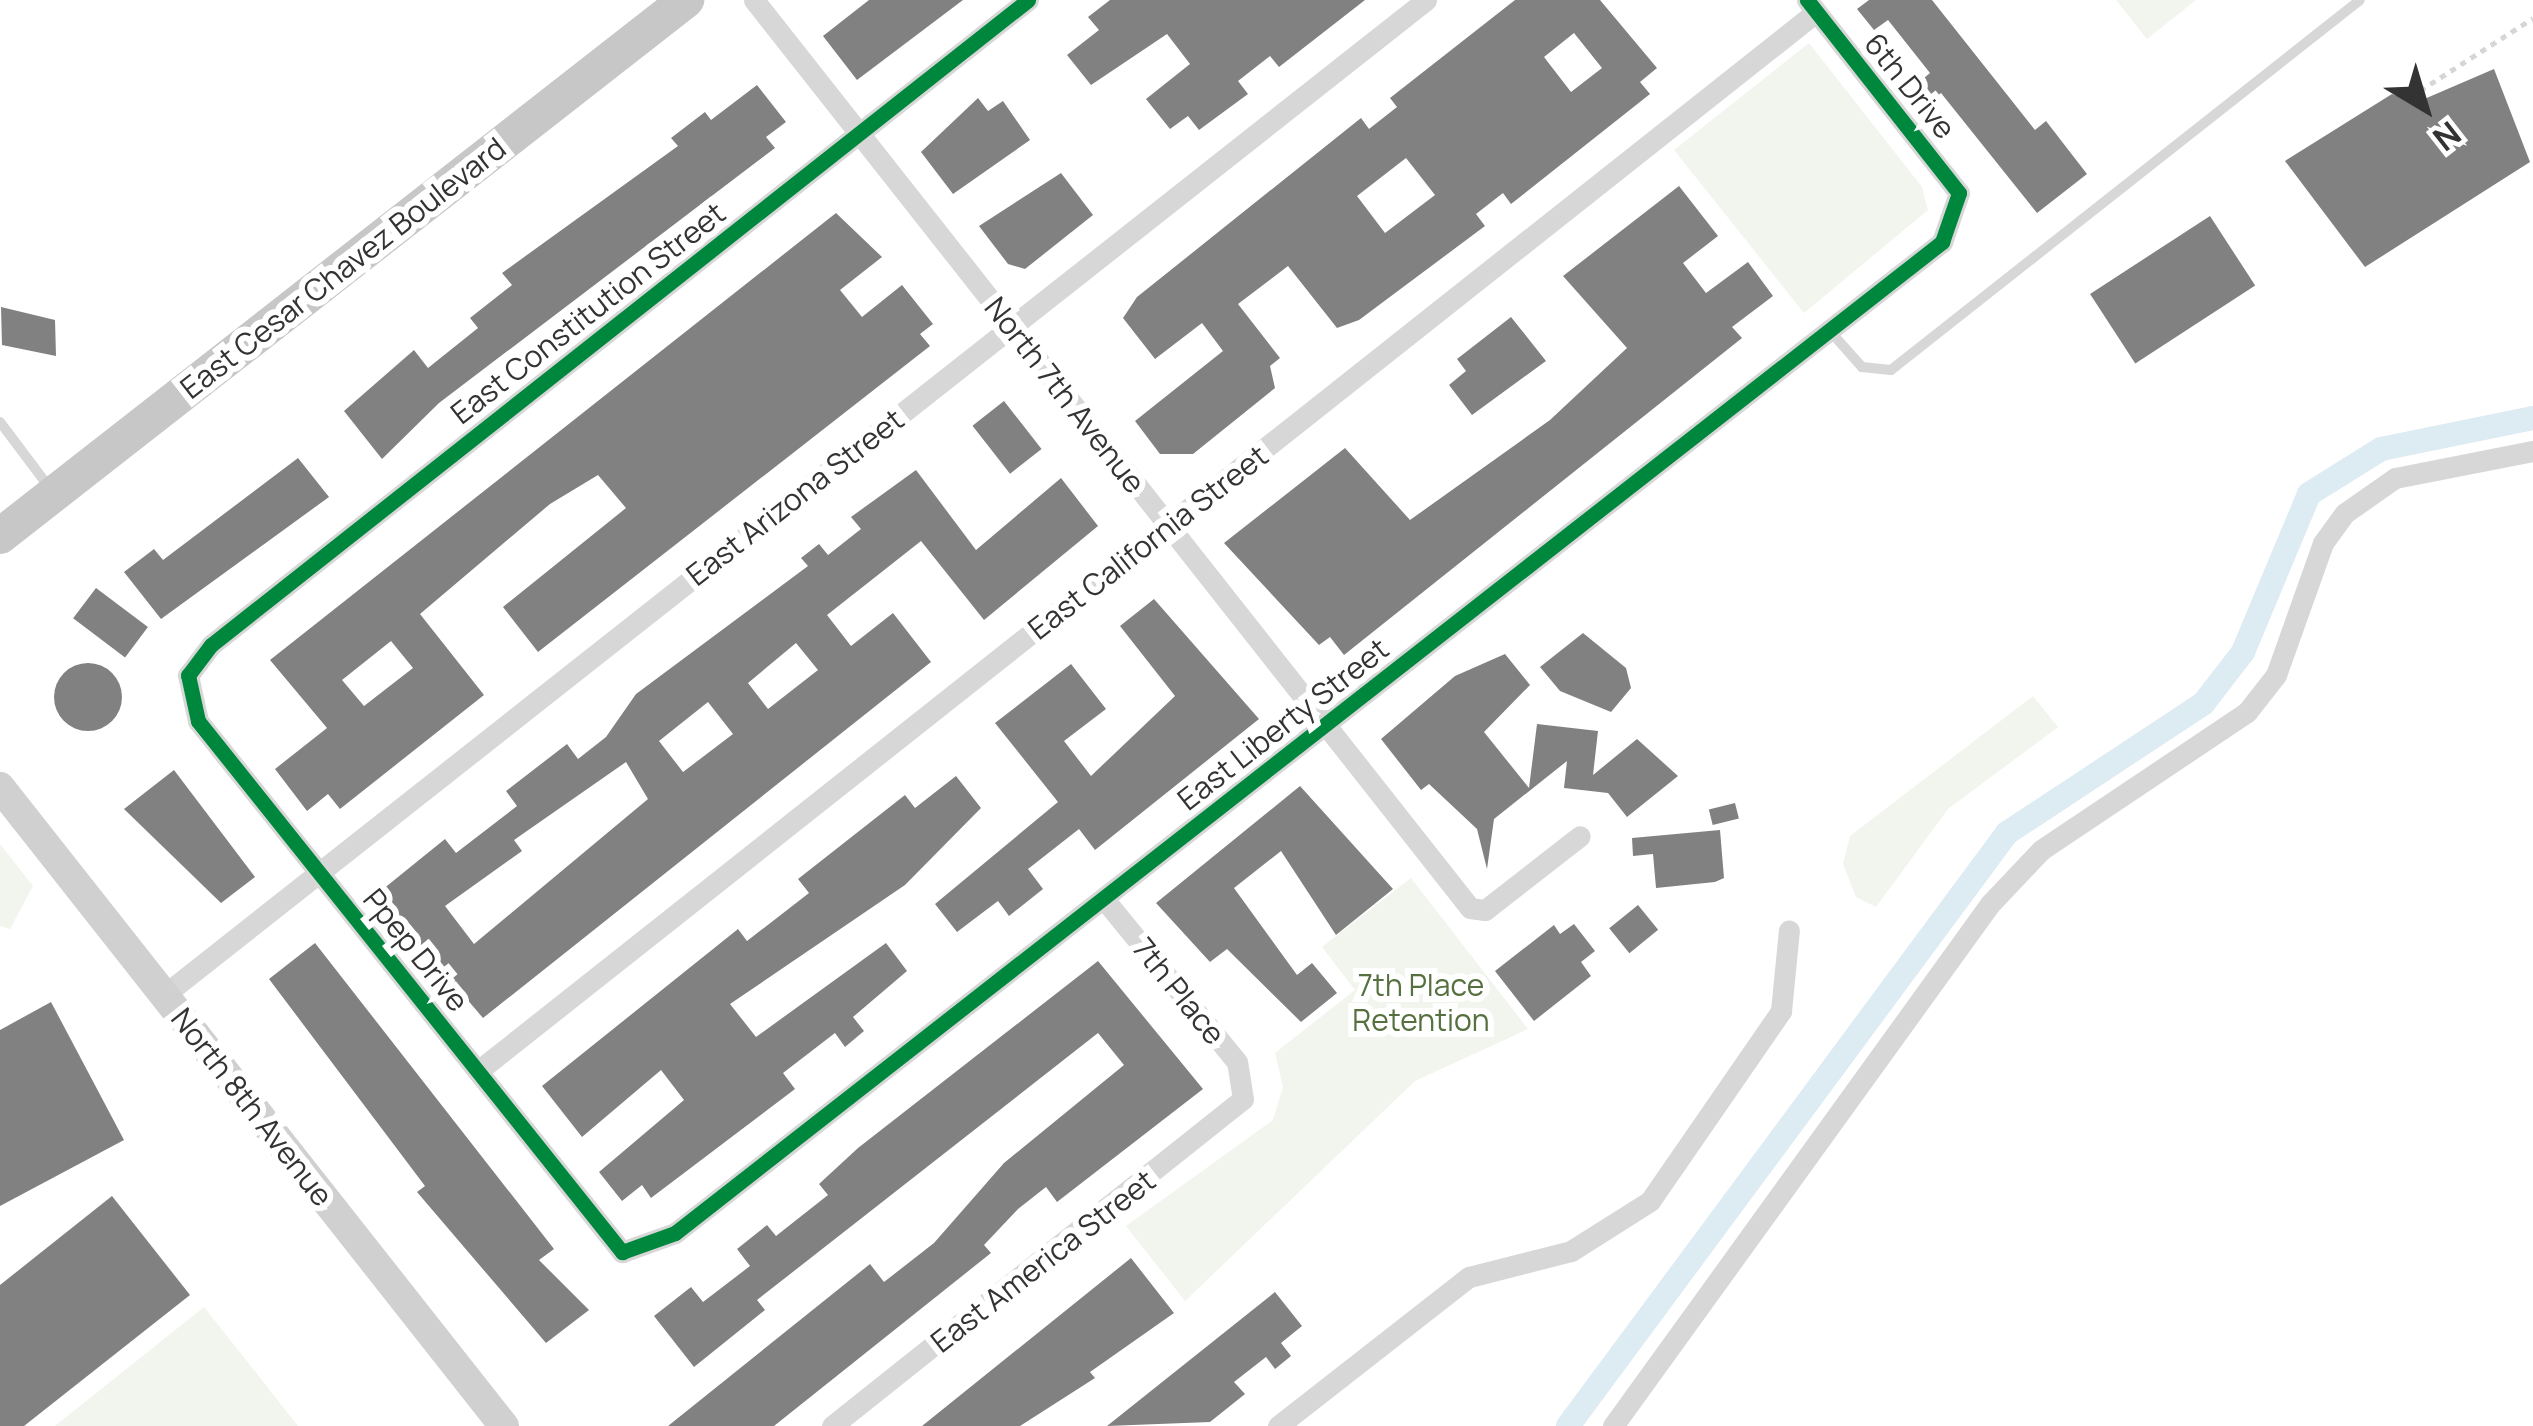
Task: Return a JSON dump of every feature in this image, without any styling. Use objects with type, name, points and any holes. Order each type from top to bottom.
[{"type":"highway","name":"East Cesar Chavez Boulevard","points":[[0,536],[686,0]]},
{"type":"main road","name":"North 8th Avenue","points":[[0,787],[504,1426]]},
{"type":"street","name":"North 7th Avenue","points":[[754,0],[1476,911],[1580,836]]},
{"type":"street","name":"East Constitution Street","points":[[188,675],[211,645],[1028,0]]},
{"type":"street","name":"East Arizona Street","points":[[164,994],[1426,0]]},
{"type":"street","name":"6th Drive","points":[[1812,6],[1948,177],[1960,212]]},
{"type":"street","name":"East California Street","points":[[478,1071],[1168,526],[1812,6]]},
{"type":"street","name":"East Liberty Street","points":[[622,1252],[675,1234],[1942,242],[1960,212]]},
{"type":"street","points":[[1613,1426],[1990,904],[2041,850],[2247,712],[2276,674],[2323,543],[2345,513],[2395,478],[2533,451]]},
{"type":"street","name":"Ppep Drive","points":[[188,675],[198,721],[622,1252]]},
{"type":"street","name":"7th Place","points":[[1105,899],[1237,1062],[1245,1089]]},
{"type":"street","points":[[1278,1426],[1469,1277],[1598,1240],[1650,1201],[1781,1011],[1789,930]]},
{"type":"street","name":"East America Street","points":[[832,1426],[1220,1123],[1245,1089]]},
{"type":"lane","points":[[1829,330],[1862,368],[1891,370],[2360,0]]},
{"type":"lane","points":[[0,422],[54,494]]},
{"type":"path","points":[[2410,97],[2533,18]]},
{"type":"green space","points":[[2116,0],[2196,0],[2147,39]]},
{"type":"green space","points":[[1809,43],[1922,187],[1928,210],[1804,313],[1674,150]]},
{"type":"green space","points":[[2033,696],[2058,727],[1948,809],[1876,907],[1856,897],[1843,864],[1850,836]]},
{"type":"green space","points":[[0,844],[33,886],[10,929],[0,926]]},
{"type":"green space","name":"7th Place Retention","points":[[1411,878],[1528,1029],[1415,1081],[1185,1301],[1126,1226],[1273,1120],[1283,1087],[1275,1053],[1355,990],[1322,947]]},
{"type":"green space","points":[[204,1307],[298,1426],[55,1426]]},
{"type":"building","points":[[869,0],[963,0],[857,80],[823,36]]},
{"type":"building","points":[[1110,0],[1365,0],[1279,67],[1270,56],[1238,81],[1248,94],[1199,130],[1188,116],[1170,129],[1146,99],[1190,64],[1167,34],[1091,85],[1067,55],[1099,30],[1088,17]]},
{"type":"building","points":[[1515,0],[1600,0],[1657,68],[1640,82],[1650,94],[1511,204],[1503,193],[1476,214],[1485,226],[1359,320],[1337,328],[1288,266],[1238,304],[1280,358],[1270,366],[1275,388],[1193,454],[1160,454],[1135,421],[1223,351],[1202,323],[1155,359],[1123,318],[1137,297],[1361,118],[1369,129],[1397,107],[1390,98]],"holes":[[[1574,33],[1602,68],[1571,92],[1544,57]],[[1406,158],[1435,195],[1385,233],[1357,196]]]},
{"type":"building","points":[[1869,0],[1932,0],[2035,130],[2046,121],[2087,174],[2037,213],[1941,93],[1932,100],[1918,83],[1930,73],[1888,20],[1874,30],[1857,9]]},
{"type":"building","points":[[2494,69],[2530,162],[2365,267],[2285,161],[2392,94],[2415,103]]},
{"type":"building","points":[[757,85],[786,122],[766,137],[775,148],[439,403],[382,459],[344,411],[414,350],[428,368],[478,328],[470,318],[512,285],[502,273],[678,146],[671,138],[705,112],[711,120]]},
{"type":"building","points":[[978,98],[988,111],[1003,101],[1030,140],[953,194],[921,152]]},
{"type":"building","points":[[1061,173],[1093,215],[1025,269],[1008,264],[979,226]]},
{"type":"building","points":[[1679,186],[1718,236],[1683,263],[1706,293],[1748,262],[1773,296],[1732,327],[1742,338],[1344,655],[1330,637],[1319,645],[1224,543],[1345,448],[1410,520],[1550,420],[1627,348],[1563,276]]},
{"type":"building","points":[[836,213],[882,257],[840,290],[862,317],[902,285],[933,324],[920,334],[930,346],[538,652],[503,607],[626,508],[598,475],[550,504],[420,614],[484,695],[340,809],[328,794],[307,811],[275,769],[327,728],[270,660]],"holes":[[[391,641],[413,668],[364,706],[342,680]]]},
{"type":"building","points":[[2210,216],[2255,286],[2135,363],[2090,294]]},
{"type":"building","points":[[1,307],[55,320],[56,356],[2,345]]},
{"type":"building","points":[[1511,317],[1546,361],[1472,415],[1449,385],[1466,371],[1457,359]]},
{"type":"building","points":[[1004,401],[1042,449],[1010,474],[972,426]]},
{"type":"building","points":[[298,458],[329,497],[161,619],[124,572],[154,549],[163,560]]},
{"type":"building","points":[[916,470],[976,550],[1061,478],[1098,526],[984,620],[921,541],[827,615],[851,646],[893,613],[931,662],[483,1018],[377,894],[445,839],[456,853],[517,806],[506,791],[567,744],[578,759],[606,737],[636,694],[808,566],[801,558],[819,544],[828,555],[861,529],[851,517]],"holes":[[[796,643],[818,670],[768,709],[748,683]],[[708,702],[733,734],[683,772],[659,741]],[[626,762],[648,799],[474,944],[445,906],[522,851],[514,840]]]},
{"type":"building","points":[[96,588],[148,627],[125,657],[73,618]]},
{"type":"building","points":[[1154,599],[1259,719],[1095,850],[1079,829],[1028,869],[1043,889],[1009,916],[998,901],[957,932],[935,904],[1058,802],[995,723],[1071,664],[1106,709],[1064,741],[1091,776],[1175,696],[1120,626]]},
{"type":"building","points":[[1583,633],[1626,668],[1631,688],[1611,712],[1560,691],[1540,667]]},
{"type":"building","points":[[1505,654],[1530,685],[1484,732],[1529,788],[1537,724],[1598,731],[1593,775],[1637,739],[1678,776],[1627,817],[1608,793],[1564,788],[1567,761],[1494,819],[1487,869],[1477,829],[1429,784],[1421,790],[1381,739],[1455,676]]},
{"type":"building","points":[[88,663],[112,673],[122,697],[112,721],[88,731],[64,721],[54,697],[64,673]]},
{"type":"building","points":[[174,770],[255,877],[221,903],[124,809]]},
{"type":"building","points":[[956,776],[981,808],[905,885],[730,1004],[756,1037],[886,943],[907,971],[853,1017],[864,1031],[845,1047],[835,1033],[783,1073],[795,1089],[651,1198],[642,1185],[622,1201],[599,1172],[684,1100],[661,1070],[582,1137],[542,1086],[738,929],[747,941],[809,893],[798,879],[905,795],[915,808]]},
{"type":"building","points":[[1300,786],[1393,889],[1336,935],[1281,851],[1234,888],[1297,975],[1312,963],[1337,993],[1301,1022],[1227,949],[1210,962],[1156,903]]},
{"type":"building","points":[[1735,803],[1739,819],[1713,825],[1709,810]]},
{"type":"building","points":[[1720,830],[1724,878],[1715,882],[1656,888],[1653,854],[1633,856],[1632,838]]},
{"type":"building","points":[[1638,905],[1658,930],[1629,953],[1609,928]]},
{"type":"building","points":[[1574,924],[1595,951],[1581,962],[1591,976],[1534,1021],[1495,971],[1554,925],[1560,934]]},
{"type":"building","points":[[315,943],[554,1249],[539,1260],[589,1310],[546,1343],[417,1192],[425,1186],[269,979]]},
{"type":"building","points":[[1098,961],[1203,1089],[1057,1202],[1046,1187],[984,1245],[991,1253],[774,1426],[668,1426],[870,1264],[884,1282],[934,1243],[1004,1163],[1124,1065],[1098,1033],[757,1300],[765,1310],[694,1367],[654,1316],[691,1287],[703,1302],[750,1266],[737,1249],[767,1225],[776,1236],[828,1195],[819,1184],[858,1148]]},
{"type":"building","points":[[51,1002],[124,1140],[0,1206],[0,1030]]},
{"type":"building","points":[[112,1196],[190,1295],[24,1426],[0,1426],[0,1285]]},
{"type":"building","points":[[1131,1258],[1174,1313],[1090,1372],[1095,1378],[1020,1426],[922,1426]]},
{"type":"building","points":[[1275,1292],[1302,1326],[1281,1343],[1291,1356],[1275,1369],[1266,1357],[1234,1382],[1245,1394],[1210,1422],[1107,1426]]},
{"type":"waterway","points":[[1568,1426],[2007,833],[2203,704],[2243,652],[2309,494],[2381,449],[2533,418]]},
{"type":"cycle path","points":[[1028,0],[211,645],[188,675],[198,721],[622,1252],[675,1233],[1942,242],[1959,193],[1807,0]]}]
